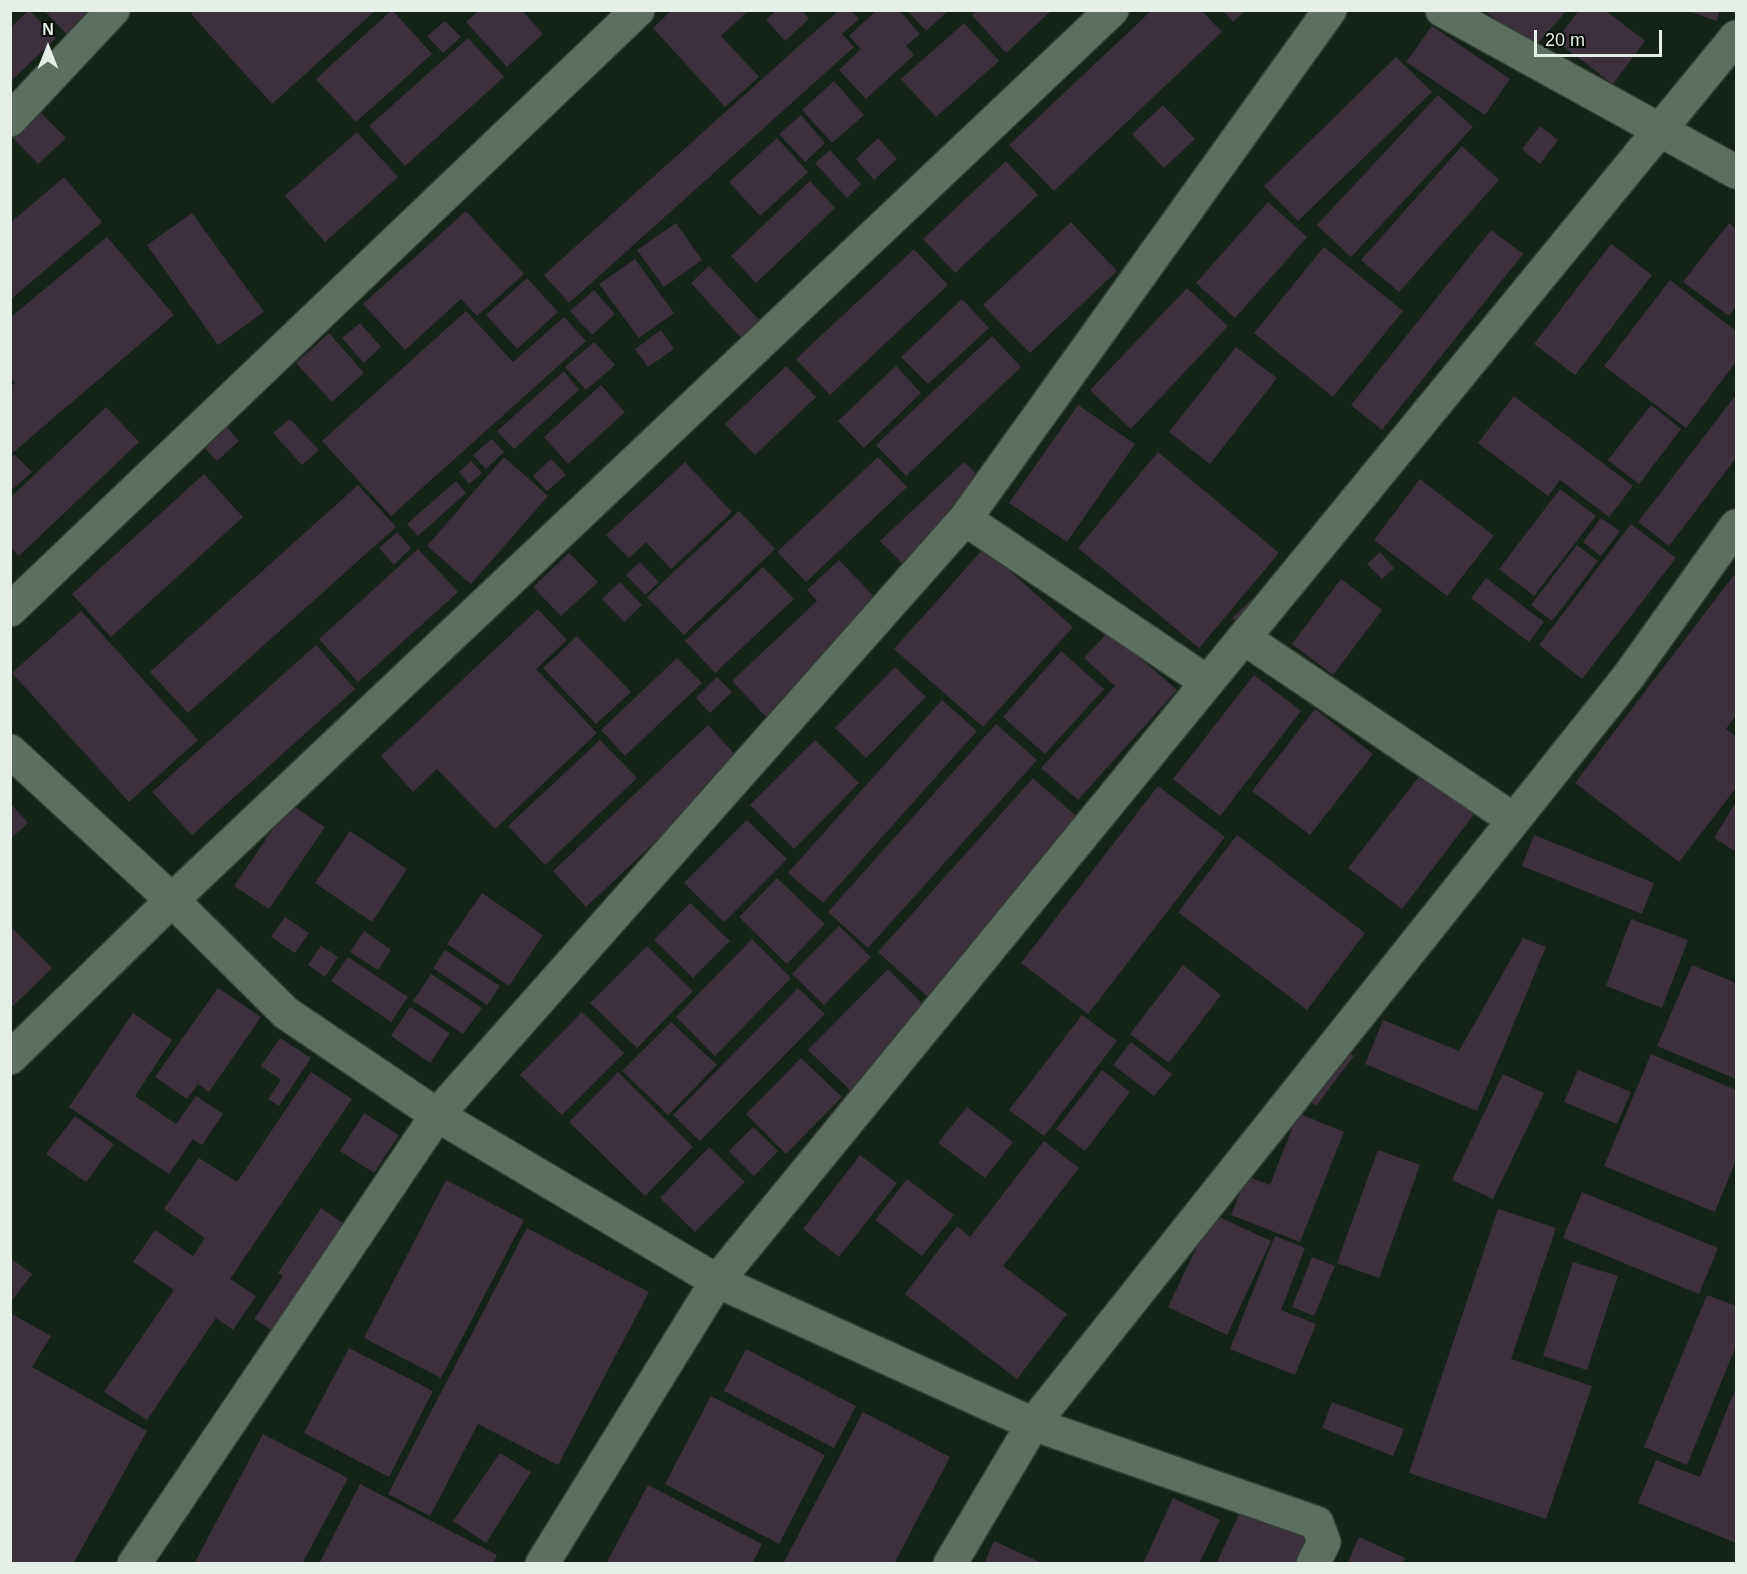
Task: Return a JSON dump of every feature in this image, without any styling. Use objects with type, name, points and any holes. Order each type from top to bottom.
[{"type":"street","points":[[10,120],[113,10]]},
{"type":"street","points":[[10,610],[638,10]]},
{"type":"street","points":[[10,1058],[172,900],[1112,10]]},
{"type":"street","points":[[134,1563],[437,1116],[965,519],[1330,10]]},
{"type":"street","points":[[1442,10],[1658,131],[1737,172]]},
{"type":"street","points":[[542,1563],[717,1281],[1737,37]]},
{"type":"street","points":[[965,519],[1207,682]]},
{"type":"street","points":[[950,1563],[1033,1424],[1628,677],[1737,526]]},
{"type":"street","points":[[1244,638],[1514,820]]},
{"type":"street","points":[[10,751],[172,900],[286,1012],[437,1116],[717,1281],[1033,1424],[1317,1523],[1324,1542],[1313,1563]]},
{"type":"building","points":[[29,10],[56,38],[10,82],[10,28]]},
{"type":"building","points":[[44,10],[94,10],[68,36]]},
{"type":"building","points":[[194,10],[376,10],[272,104],[191,14]]},
{"type":"building","points":[[392,10],[432,54],[356,122],[316,79]]},
{"type":"building","points":[[479,10],[522,10],[543,34],[507,67],[466,22]]},
{"type":"building","points":[[672,10],[749,10],[721,36],[759,77],[725,107],[653,28]]},
{"type":"building","points":[[777,10],[802,10],[809,19],[785,41],[766,20]]},
{"type":"building","points":[[839,10],[851,10],[859,19],[842,34],[854,47],[569,303],[544,275]]},
{"type":"building","points":[[877,10],[899,10],[920,34],[906,46],[914,55],[866,99],[839,70],[861,49],[849,36]]},
{"type":"building","points":[[907,10],[949,10],[926,31]]},
{"type":"building","points":[[977,10],[1052,10],[1006,53],[972,15]]},
{"type":"building","points":[[1152,10],[1201,10],[1222,32],[1054,191],[1009,145]]},
{"type":"building","points":[[1222,10],[1246,10],[1233,22]]},
{"type":"building","points":[[1484,10],[1567,10],[1533,49]]},
{"type":"building","points":[[1579,10],[1605,10],[1645,41],[1613,84],[1556,41]]},
{"type":"building","points":[[1685,10],[1720,10],[1717,21]]},
{"type":"building","points":[[445,21],[461,37],[443,53],[427,36]]},
{"type":"building","points":[[964,23],[999,61],[936,117],[901,79]]},
{"type":"building","points":[[1432,26],[1510,79],[1485,115],[1406,62]]},
{"type":"building","points":[[468,38],[504,77],[405,166],[369,126]]},
{"type":"building","points":[[1396,57],[1432,92],[1298,221],[1264,186]]},
{"type":"building","points":[[834,81],[864,115],[832,143],[802,110]]},
{"type":"building","points":[[1438,95],[1473,127],[1351,257],[1317,225]]},
{"type":"building","points":[[1163,105],[1195,139],[1164,168],[1132,134]]},
{"type":"building","points":[[40,112],[66,138],[38,164],[12,137]]},
{"type":"building","points":[[801,115],[825,143],[805,162],[779,134]]},
{"type":"building","points":[[1540,126],[1558,140],[1540,164],[1522,149]]},
{"type":"building","points":[[357,132],[398,177],[325,242],[285,196]]},
{"type":"building","points":[[777,138],[808,172],[760,216],[729,182]]},
{"type":"building","points":[[878,138],[897,159],[874,180],[856,159]]},
{"type":"building","points":[[1462,146],[1499,180],[1399,292],[1361,260]]},
{"type":"building","points":[[830,150],[861,184],[847,198],[815,163]]},
{"type":"building","points":[[1006,161],[1038,195],[955,273],[923,239]]},
{"type":"building","points":[[64,177],[102,222],[10,300],[10,223]]},
{"type":"building","points":[[810,181],[835,208],[756,283],[731,256]]},
{"type":"building","points":[[1268,202],[1307,237],[1235,318],[1196,283]]},
{"type":"building","points":[[466,211],[524,274],[477,316],[461,299],[405,350],[363,304]]},
{"type":"building","points":[[192,213],[264,312],[218,345],[147,245]]},
{"type":"building","points":[[1071,222],[1117,271],[1030,353],[983,305]]},
{"type":"building","points":[[676,223],[702,260],[664,287],[637,250]]},
{"type":"building","points":[[1729,223],[1736,229],[1736,306],[1729,316],[1683,282]]},
{"type":"building","points":[[1491,230],[1523,254],[1382,430],[1351,405]]},
{"type":"building","points":[[107,237],[174,315],[10,455],[10,386],[15,383],[10,378],[10,318]]},
{"type":"building","points":[[1611,244],[1652,275],[1575,375],[1534,344]]},
{"type":"building","points":[[1324,247],[1403,311],[1333,397],[1254,333]]},
{"type":"building","points":[[914,249],[948,285],[830,395],[796,359]]},
{"type":"building","points":[[635,259],[674,313],[639,338],[599,284]]},
{"type":"building","points":[[709,266],[762,323],[743,340],[691,283]]},
{"type":"building","points":[[527,278],[558,312],[517,349],[486,315]]},
{"type":"building","points":[[1670,280],[1736,331],[1736,362],[1686,428],[1604,366]]},
{"type":"building","points":[[1187,288],[1228,326],[1131,429],[1090,390]]},
{"type":"building","points":[[594,290],[615,314],[592,335],[570,311]]},
{"type":"building","points":[[962,299],[989,328],[928,384],[901,357]]},
{"type":"building","points":[[466,311],[513,362],[564,317],[586,341],[391,516],[322,441]]},
{"type":"building","points":[[360,323],[381,347],[364,363],[342,338]]},
{"type":"building","points":[[661,330],[674,349],[648,367],[635,349]]},
{"type":"building","points":[[329,333],[364,373],[332,402],[296,363]]},
{"type":"building","points":[[992,336],[1021,367],[906,476],[876,445]]},
{"type":"building","points":[[594,342],[615,365],[586,390],[565,367]]},
{"type":"building","points":[[1236,347],[1277,378],[1210,464],[1169,432]]},
{"type":"building","points":[[786,366],[816,397],[755,455],[725,424]]},
{"type":"building","points":[[896,366],[921,393],[864,448],[838,421]]},
{"type":"building","points":[[564,371],[579,390],[514,449],[497,431]]},
{"type":"building","points":[[601,385],[625,412],[568,464],[544,437]]},
{"type":"building","points":[[1736,395],[1736,458],[1669,546],[1638,522]]},
{"type":"building","points":[[1514,396],[1633,486],[1609,517],[1560,480],[1548,496],[1478,443]]},
{"type":"building","points":[[1078,405],[1135,444],[1067,542],[1009,503]]},
{"type":"building","points":[[1651,405],[1681,429],[1639,484],[1608,460]]},
{"type":"building","points":[[106,407],[139,442],[19,556],[10,547],[10,498]]},
{"type":"building","points":[[290,419],[319,450],[302,465],[273,433]]},
{"type":"building","points":[[225,425],[239,441],[217,461],[202,445]]},
{"type":"building","points":[[492,439],[504,452],[486,469],[473,455]]},
{"type":"building","points":[[1158,452],[1279,553],[1199,648],[1078,548]]},
{"type":"building","points":[[14,454],[32,472],[13,489],[10,486],[10,457]]},
{"type":"building","points":[[504,457],[548,496],[471,584],[427,546]]},
{"type":"building","points":[[878,457],[907,487],[806,582],[777,552]]},
{"type":"building","points":[[551,459],[566,475],[547,491],[533,476]]},
{"type":"building","points":[[471,461],[482,473],[469,484],[459,472]]},
{"type":"building","points":[[685,462],[732,512],[671,569],[646,542],[629,558],[606,535]]},
{"type":"building","points":[[964,462],[986,484],[902,563],[880,541]]},
{"type":"building","points":[[204,474],[243,517],[111,637],[72,594]]},
{"type":"building","points":[[1420,479],[1494,536],[1447,596],[1374,540]]},
{"type":"building","points":[[456,481],[466,493],[418,536],[407,524]]},
{"type":"building","points":[[358,485],[396,527],[188,713],[150,672]]},
{"type":"building","points":[[1560,489],[1596,516],[1534,596],[1499,569]]},
{"type":"building","points":[[739,511],[775,549],[684,635],[647,597]]},
{"type":"building","points":[[1601,518],[1620,531],[1601,556],[1583,542]]},
{"type":"building","points":[[1631,524],[1676,558],[1582,679],[1539,645]]},
{"type":"building","points":[[397,532],[411,548],[394,565],[379,548]]},
{"type":"building","points":[[1577,545],[1598,561],[1552,621],[1531,605]]},
{"type":"building","points":[[984,548],[1073,627],[983,727],[894,649]]},
{"type":"building","points":[[418,549],[458,592],[358,682],[319,639]]},
{"type":"building","points":[[1380,552],[1394,568],[1382,579],[1367,564]]},
{"type":"building","points":[[569,553],[598,582],[561,616],[533,587]]},
{"type":"building","points":[[839,560],[885,608],[767,718],[732,681],[817,601],[807,590]]},
{"type":"building","points":[[640,562],[659,582],[645,595],[626,575]]},
{"type":"building","points":[[763,567],[794,599],[715,673],[685,641]]},
{"type":"building","points":[[1734,575],[1736,577],[1736,715],[1726,729],[1736,737],[1736,788],[1679,862],[1575,783]]},
{"type":"building","points":[[1486,578],[1544,622],[1529,642],[1471,598]]},
{"type":"building","points":[[1341,579],[1382,610],[1333,675],[1292,644]]},
{"type":"building","points":[[620,582],[642,605],[624,622],[602,599]]},
{"type":"building","points":[[1255,596],[1267,608],[1244,630],[1232,618]]},
{"type":"building","points":[[538,609],[567,640],[536,669],[597,733],[495,829],[437,769],[413,792],[381,756]]},
{"type":"building","points":[[81,611],[198,740],[129,802],[12,673]]},
{"type":"building","points":[[1109,631],[1177,690],[1078,800],[1041,768],[1115,686],[1084,658]]},
{"type":"building","points":[[577,636],[631,692],[596,724],[543,668]]},
{"type":"building","points":[[316,645],[355,689],[192,835],[152,792]]},
{"type":"building","points":[[1061,651],[1104,689],[1045,754],[1003,717]]},
{"type":"building","points":[[677,658],[702,683],[625,756],[601,730]]},
{"type":"building","points":[[895,667],[926,697],[866,758],[835,728]]},
{"type":"building","points":[[1254,675],[1301,711],[1220,816],[1173,779]]},
{"type":"building","points":[[717,677],[732,692],[710,713],[696,698]]},
{"type":"building","points":[[942,700],[977,731],[823,903],[788,873]]},
{"type":"building","points":[[1315,709],[1373,754],[1310,835],[1252,791]]},
{"type":"building","points":[[996,724],[1037,760],[868,948],[828,912]]},
{"type":"building","points":[[708,725],[741,761],[586,907],[553,871]]},
{"type":"building","points":[[600,740],[637,778],[545,865],[508,826]]},
{"type":"building","points":[[815,740],[859,783],[794,849],[750,805]]},
{"type":"building","points":[[1425,769],[1478,809],[1402,909],[1348,868]]},
{"type":"building","points":[[1033,778],[1085,824],[929,998],[878,952]]},
{"type":"building","points":[[1158,786],[1225,837],[1088,1014],[1021,963]]},
{"type":"building","points":[[1736,802],[1736,852],[1714,838]]},
{"type":"building","points":[[10,803],[28,823],[10,839]]},
{"type":"building","points":[[290,804],[325,827],[269,909],[234,886]]},
{"type":"building","points":[[747,820],[787,859],[724,922],[684,883]]},
{"type":"building","points":[[350,831],[407,869],[372,922],[315,883]]},
{"type":"building","points":[[1237,835],[1365,933],[1307,1010],[1178,912]]},
{"type":"building","points":[[1534,835],[1654,883],[1642,914],[1522,866]]},
{"type":"building","points":[[777,878],[825,924],[787,964],[739,917]]},
{"type":"building","points":[[482,893],[543,935],[509,986],[447,944]]},
{"type":"building","points":[[690,903],[730,941],[693,978],[654,940]]},
{"type":"building","points":[[285,917],[309,933],[295,953],[271,937]]},
{"type":"building","points":[[1631,919],[1688,940],[1662,1008],[1606,986]]},
{"type":"building","points":[[10,926],[52,968],[10,1009]]},
{"type":"building","points":[[839,926],[871,957],[824,1005],[792,974]]},
{"type":"building","points":[[364,931],[391,950],[378,970],[350,952]]},
{"type":"building","points":[[1523,938],[1546,947],[1477,1111],[1365,1064],[1383,1020],[1459,1051]]},
{"type":"building","points":[[752,939],[791,978],[715,1056],[676,1017]]},
{"type":"building","points":[[321,946],[338,957],[325,977],[308,965]]},
{"type":"building","points":[[647,946],[693,991],[637,1048],[590,1003]]},
{"type":"building","points":[[445,950],[500,986],[487,1005],[433,968]]},
{"type":"building","points":[[348,957],[408,997],[391,1022],[331,981]]},
{"type":"building","points":[[1183,965],[1221,995],[1169,1063],[1130,1034]]},
{"type":"building","points":[[1692,965],[1736,983],[1736,1079],[1657,1046]]},
{"type":"building","points":[[888,969],[931,1012],[852,1092],[808,1050]]},
{"type":"building","points":[[431,974],[482,1008],[463,1034],[413,1001]]},
{"type":"building","points":[[218,988],[261,1017],[209,1092],[198,1084],[187,1099],[155,1077]]},
{"type":"building","points":[[798,988],[825,1014],[700,1141],[673,1115]]},
{"type":"building","points":[[410,1007],[450,1033],[430,1063],[391,1036]]},
{"type":"building","points":[[582,1012],[624,1053],[562,1115],[520,1075]]},
{"type":"building","points":[[133,1013],[172,1040],[135,1096],[176,1124],[196,1096],[223,1114],[202,1145],[193,1139],[169,1174],[69,1107]]},
{"type":"building","points":[[1082,1015],[1117,1041],[1044,1136],[1009,1110]]},
{"type":"building","points":[[671,1022],[717,1065],[668,1115],[622,1071]]},
{"type":"building","points":[[280,1038],[311,1058],[279,1106],[268,1099],[281,1080],[261,1066]]},
{"type":"building","points":[[1131,1042],[1172,1074],[1154,1096],[1113,1065]]},
{"type":"building","points":[[1338,1044],[1354,1056],[1316,1106],[1300,1093]]},
{"type":"building","points":[[1651,1054],[1736,1090],[1736,1160],[1715,1212],[1604,1166]]},
{"type":"building","points":[[801,1058],[842,1097],[786,1154],[746,1114]]},
{"type":"building","points":[[1102,1070],[1130,1092],[1085,1151],[1056,1129]]},
{"type":"building","points":[[1578,1070],[1631,1092],[1617,1124],[1564,1102]]},
{"type":"building","points":[[311,1072],[352,1099],[230,1279],[256,1296],[233,1330],[216,1318],[147,1420],[104,1392],[174,1290],[133,1262],[155,1230],[193,1256],[205,1238],[164,1209],[199,1158],[237,1182]]},
{"type":"building","points":[[618,1072],[693,1147],[645,1196],[569,1122]]},
{"type":"building","points":[[1503,1074],[1544,1093],[1493,1199],[1452,1180]]},
{"type":"building","points":[[967,1107],[1013,1142],[985,1178],[938,1143]]},
{"type":"building","points":[[364,1113],[399,1135],[374,1173],[340,1151]]},
{"type":"building","points":[[1298,1113],[1344,1132],[1300,1242],[1231,1215],[1247,1176],[1270,1185]]},
{"type":"building","points":[[75,1116],[114,1144],[86,1182],[46,1154]]},
{"type":"building","points":[[753,1127],[778,1151],[754,1176],[729,1151]]},
{"type":"building","points":[[1044,1141],[1079,1168],[1003,1266],[1067,1314],[1017,1379],[905,1294],[957,1226],[970,1237]]},
{"type":"building","points":[[709,1147],[745,1182],[695,1232],[660,1198]]},
{"type":"building","points":[[1378,1150],[1420,1165],[1379,1278],[1337,1263]]},
{"type":"building","points":[[860,1155],[897,1183],[839,1257],[803,1229]]},
{"type":"building","points":[[907,1179],[954,1215],[922,1256],[875,1220]]},
{"type":"building","points":[[446,1180],[524,1220],[441,1378],[364,1338]]},
{"type":"building","points":[[1582,1192],[1718,1248],[1699,1294],[1563,1238]]},
{"type":"building","points":[[321,1208],[350,1228],[278,1334],[254,1319],[283,1276],[278,1273]]},
{"type":"building","points":[[1498,1209],[1556,1228],[1511,1359],[1592,1386],[1546,1519],[1409,1473]]},
{"type":"building","points":[[1213,1214],[1271,1241],[1227,1335],[1168,1307]]},
{"type":"building","points":[[527,1228],[649,1292],[558,1465],[478,1424],[430,1516],[388,1494]]},
{"type":"building","points":[[1275,1236],[1305,1248],[1281,1310],[1316,1324],[1295,1375],[1230,1349]]},
{"type":"building","points":[[1312,1257],[1335,1266],[1314,1316],[1292,1307]]},
{"type":"building","points":[[10,1258],[32,1274],[10,1303]]},
{"type":"building","points":[[1573,1262],[1618,1276],[1587,1370],[1543,1356]]},
{"type":"building","points":[[1707,1295],[1736,1306],[1736,1346],[1687,1465],[1644,1447]]},
{"type":"building","points":[[10,1313],[51,1336],[32,1367],[147,1431],[73,1564],[10,1564]]},
{"type":"building","points":[[349,1348],[433,1391],[389,1477],[304,1433]]},
{"type":"building","points":[[746,1349],[856,1406],[834,1448],[724,1391]]},
{"type":"building","points":[[1734,1392],[1736,1393],[1736,1543],[1638,1503],[1656,1460],[1700,1477]]},
{"type":"building","points":[[711,1396],[825,1455],[779,1544],[665,1484]]},
{"type":"building","points":[[1332,1402],[1404,1429],[1393,1456],[1322,1428]]},
{"type":"building","points":[[863,1412],[950,1457],[894,1564],[783,1564]]},
{"type":"building","points":[[263,1434],[348,1478],[302,1564],[194,1564]]},
{"type":"building","points":[[500,1453],[531,1472],[486,1543],[453,1521]]},
{"type":"building","points":[[360,1484],[497,1555],[493,1564],[319,1564]]},
{"type":"building","points":[[648,1485],[762,1544],[752,1564],[606,1564]]},
{"type":"building","points":[[1173,1498],[1220,1520],[1199,1564],[1143,1564]]},
{"type":"building","points":[[1242,1508],[1307,1537],[1295,1564],[1216,1564]]},
{"type":"building","points":[[1359,1537],[1405,1558],[1402,1564],[1347,1564]]},
{"type":"building","points":[[994,1541],[1044,1564],[984,1564]]}]
